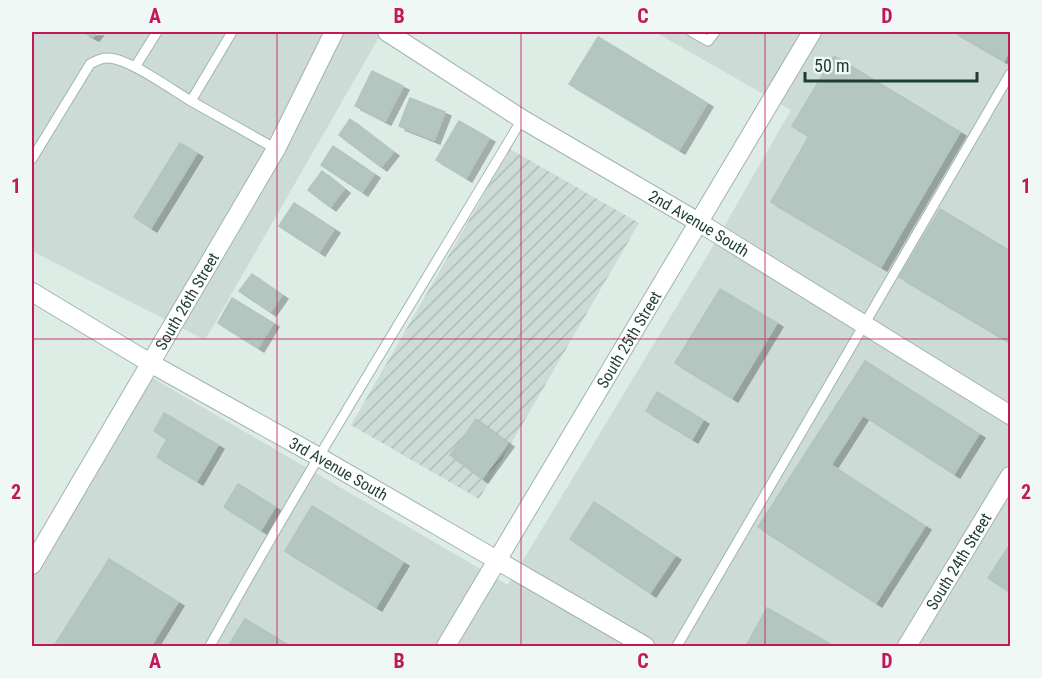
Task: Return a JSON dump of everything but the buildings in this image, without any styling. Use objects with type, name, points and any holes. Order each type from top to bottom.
[{"type":"street","name":"South 26th Street","points":[[32,565],[276,149],[334,32]]},
{"type":"street","name":"2nd Avenue South","points":[[387,32],[522,118],[700,223],[1011,415]]},
{"type":"street","name":"South 25th Street","points":[[446,646],[812,32]]},
{"type":"street","name":"3rd Avenue South","points":[[32,292],[150,363],[319,457],[645,646]]},
{"type":"street","name":"South 24th Street","points":[[907,646],[1011,476]]},
{"type":"lane","points":[[135,67],[158,32]]},
{"type":"lane","points":[[191,101],[232,32]]},
{"type":"lane","points":[[692,32],[708,41],[715,32]]},
{"type":"lane","points":[[32,159],[90,64],[109,57],[123,60],[276,149]]},
{"type":"lane","points":[[677,646],[1011,74]]},
{"type":"lane","points":[[210,646],[319,457],[522,118]]},
{"type":"shaded area","points":[[32,32],[382,32],[205,340],[32,251]]},
{"type":"shaded area","points":[[655,32],[1010,32],[1010,646],[32,646],[32,565],[144,373],[508,585],[706,258],[791,110]]},
{"type":"shaded area","points":[[510,149],[639,223],[479,499],[351,425]]}]
